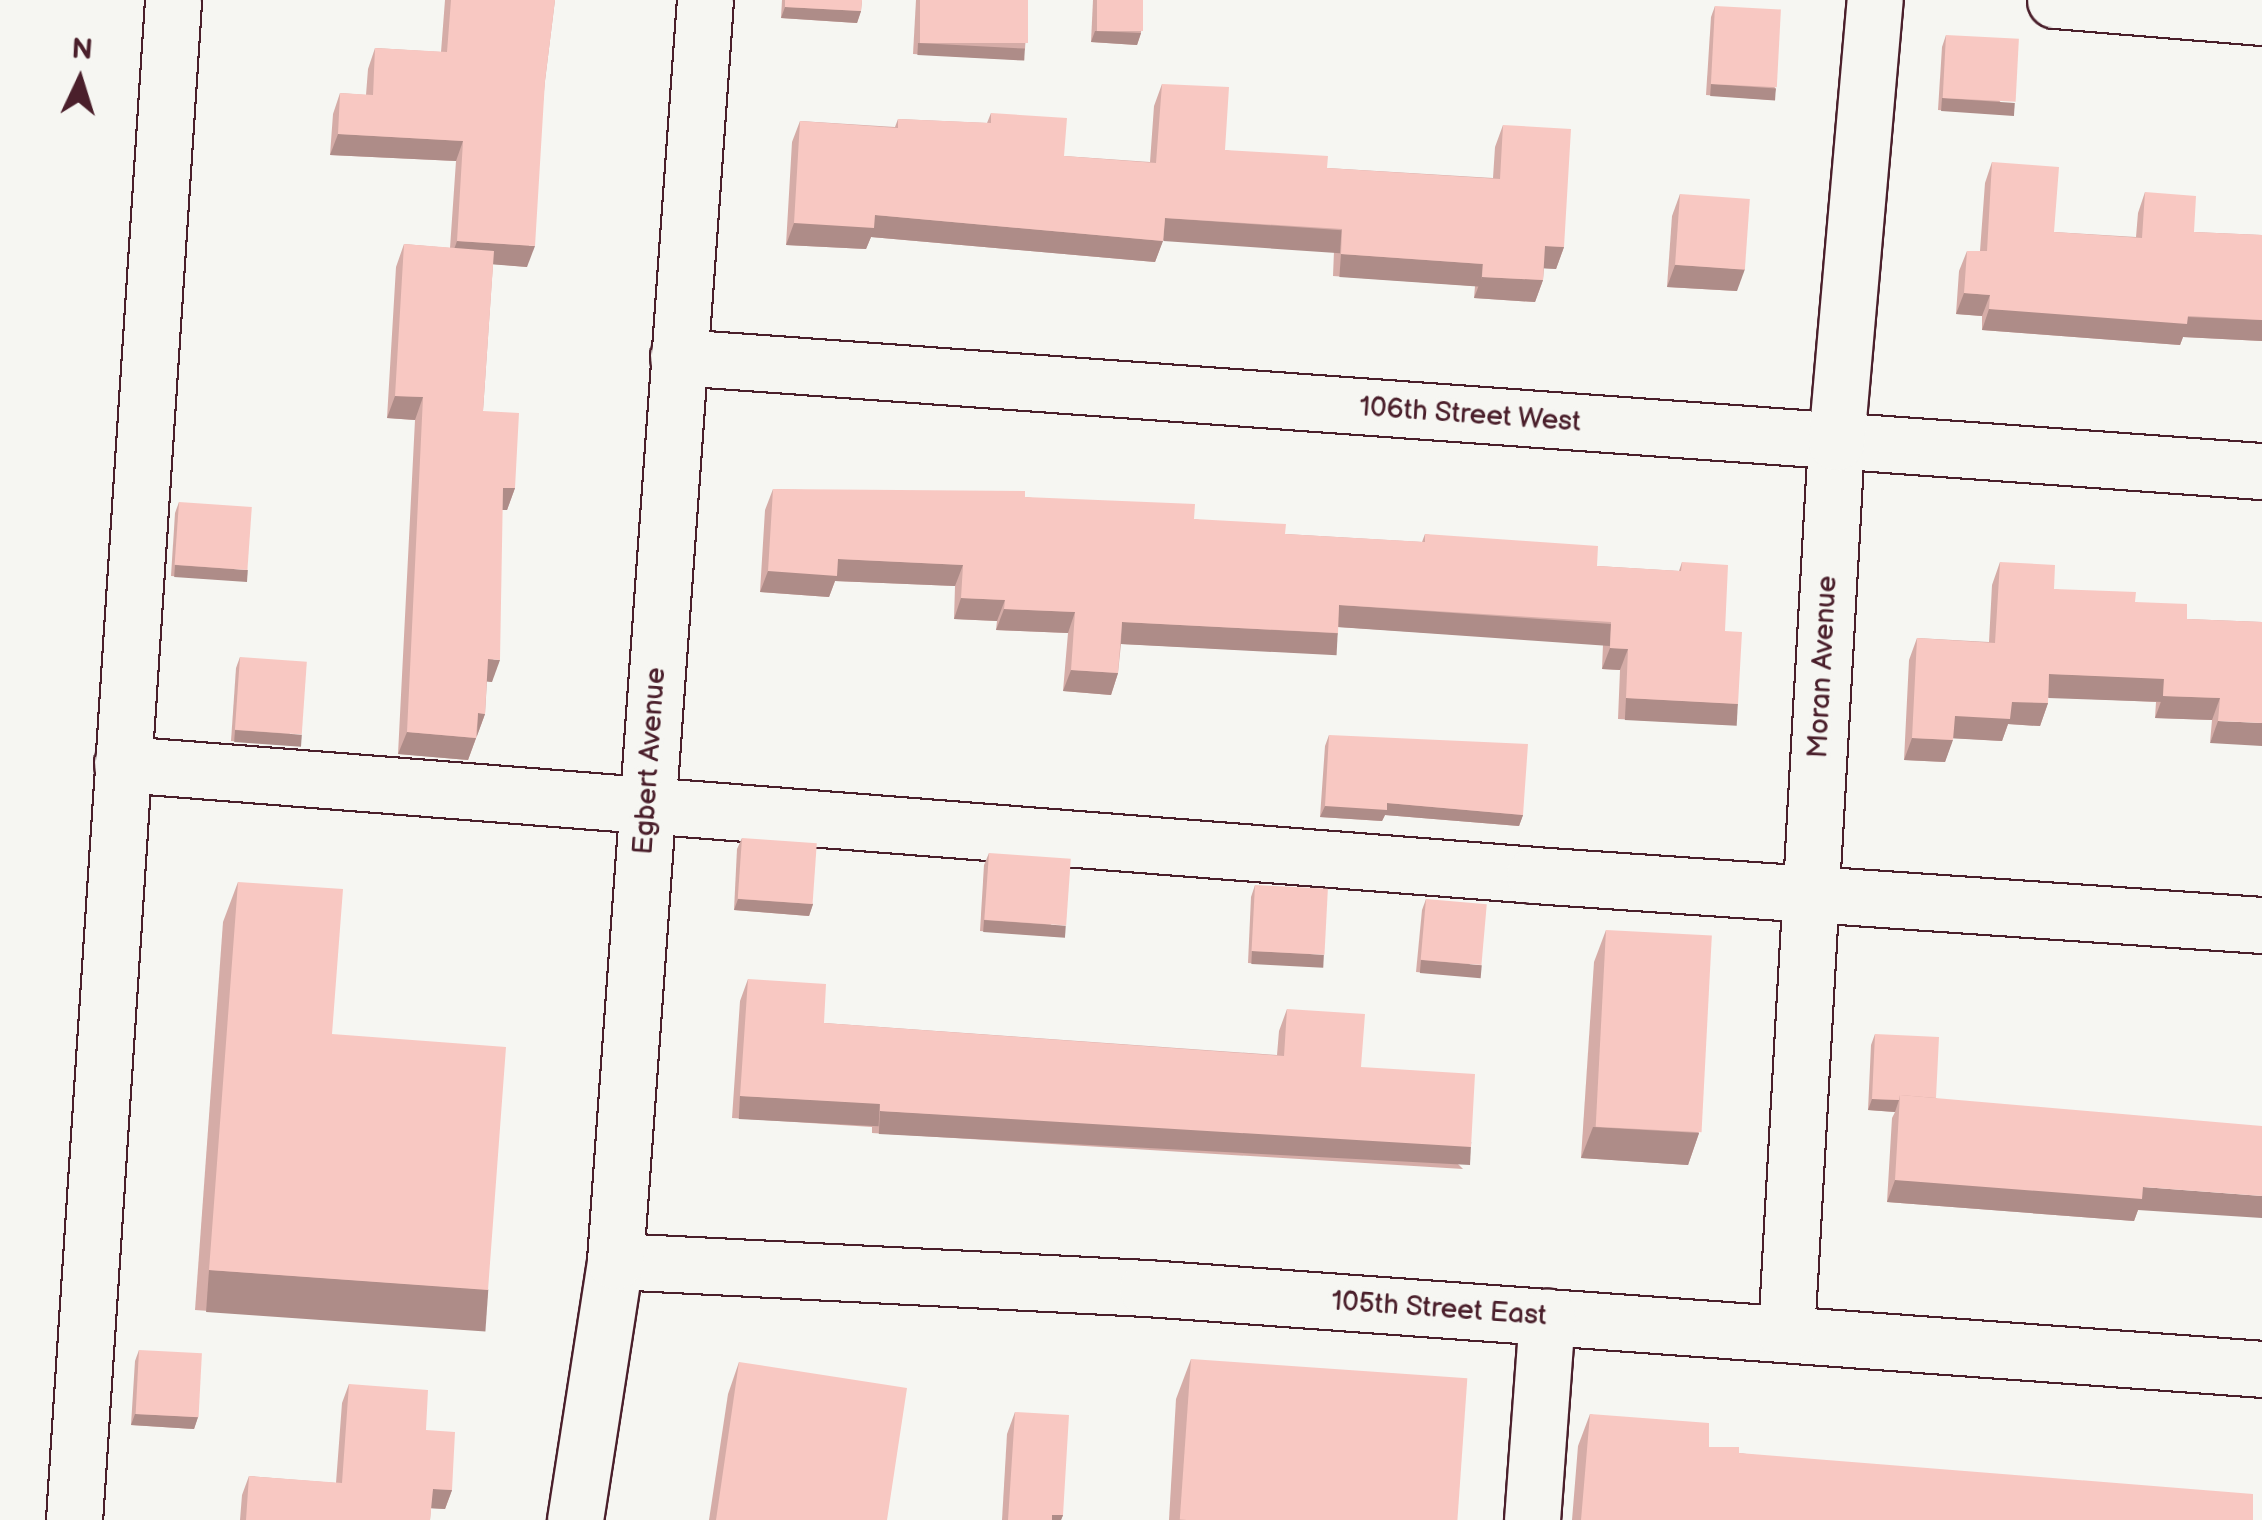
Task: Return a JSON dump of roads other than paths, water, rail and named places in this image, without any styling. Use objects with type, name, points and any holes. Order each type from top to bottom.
[{"type":"street","points":[[74,1520],[173,0]]},
{"type":"street","name":"Egbert Avenue","points":[[575,1520],[615,1261],[705,0]]},
{"type":"street","name":"Moran Avenue","points":[[1786,1334],[1836,442],[1875,0]]},
{"type":"street","points":[[2056,0],[2262,16]]},
{"type":"street","name":"106th Street West","points":[[678,357],[2262,472]]},
{"type":"street","points":[[122,764],[2262,925]]},
{"type":"street","name":"105th Street East","points":[[615,1261],[1548,1317],[2262,1369]]},
{"type":"street","points":[[1532,1520],[1548,1317]]}]
